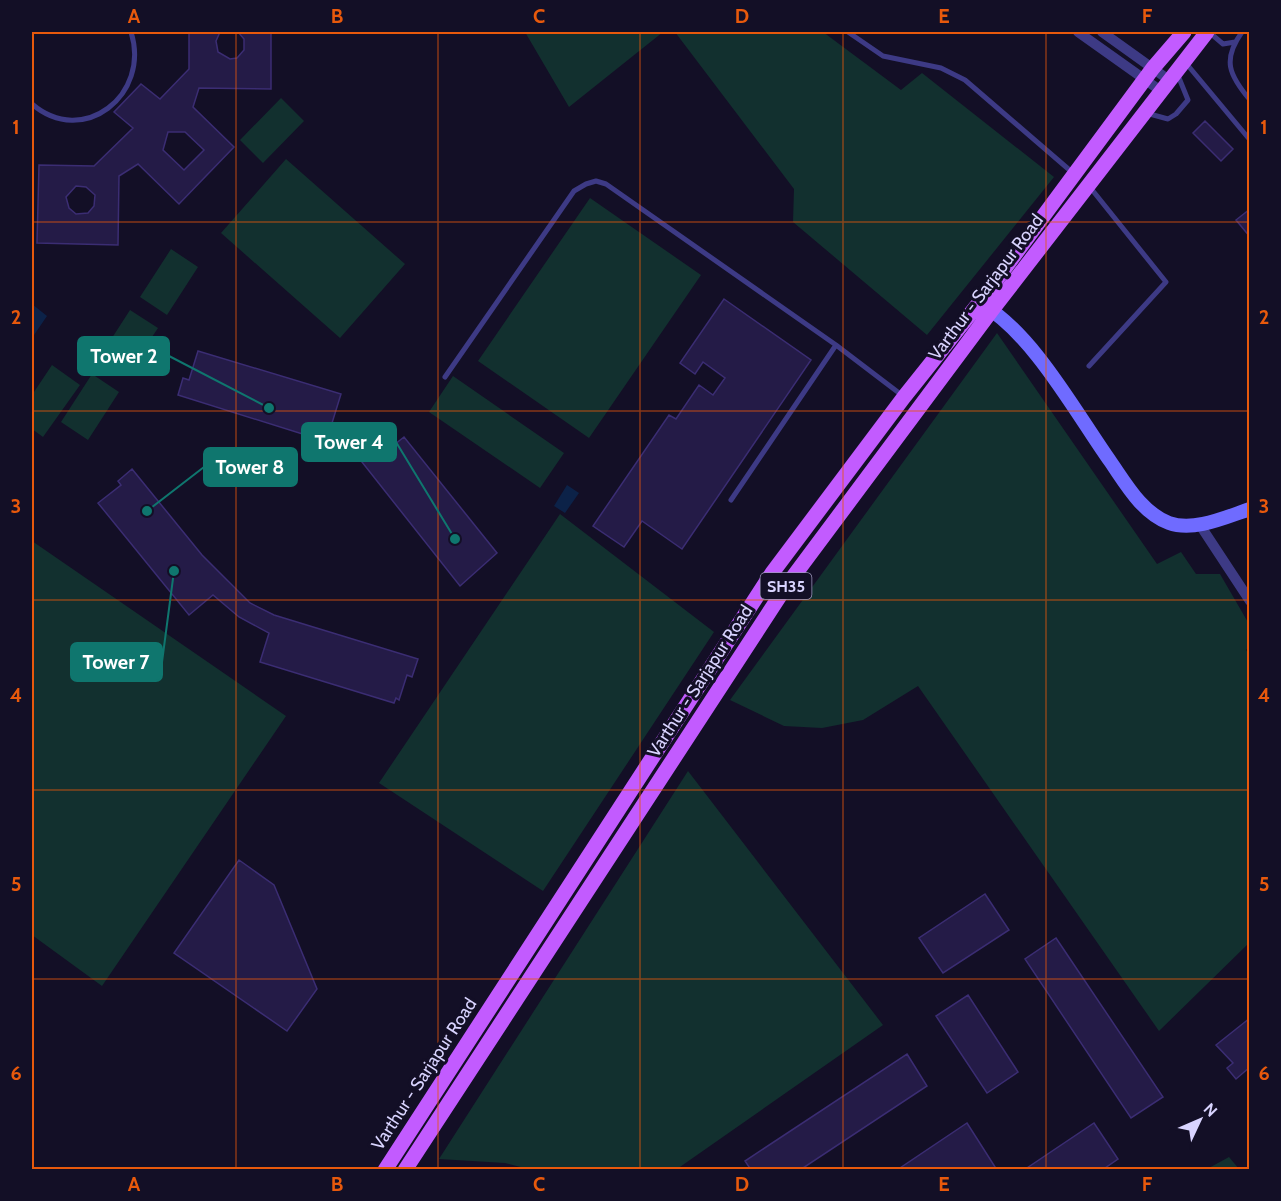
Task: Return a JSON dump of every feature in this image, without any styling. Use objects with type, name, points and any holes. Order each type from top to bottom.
[{"type":"main road","name":"Varthur - Sarjapur Road","points":[[406,1169],[787,585],[985,307],[1075,174],[1150,73],[1184,32]]},
{"type":"main road","name":"Varthur - Sarjapur Road","points":[[385,1170],[772,573],[904,397],[985,307],[1088,185],[1208,32]]},
{"type":"street","points":[[1078,32],[1150,73],[1173,76]]},
{"type":"street","points":[[1093,42],[1101,32],[1150,73]]},
{"type":"street","points":[[985,307],[1006,320],[1036,355],[1132,494],[1152,514],[1171,524],[1200,525],[1250,509]]},
{"type":"street","points":[[1200,525],[1250,601]]},
{"type":"lane","points":[[32,104],[52,117],[74,120],[104,112],[122,98],[135,70],[136,48],[131,32]]},
{"type":"lane","points":[[848,32],[883,56],[941,69],[965,80],[1075,174]]},
{"type":"lane","points":[[1208,32],[1223,44],[1234,42]]},
{"type":"lane","points":[[1242,32],[1234,42],[1230,69],[1235,83],[1250,100]]},
{"type":"lane","points":[[1144,112],[1168,119],[1186,104],[1188,100],[1173,76]]},
{"type":"lane","points":[[1173,76],[1250,140]]},
{"type":"lane","points":[[445,377],[574,191],[596,181],[606,184],[836,345],[904,397]]},
{"type":"lane","points":[[1088,185],[1166,282],[1089,366]]},
{"type":"lane","points":[[731,500],[836,345]]},
{"type":"green space","points":[[525,32],[663,32],[569,107]]},
{"type":"green space","points":[[675,32],[823,32],[901,90],[922,73],[1054,177],[927,335],[793,222],[794,189]]},
{"type":"green space","points":[[281,98],[304,121],[263,163],[240,140]]},
{"type":"green space","points":[[286,159],[405,264],[340,338],[221,233]]},
{"type":"green space","points":[[590,198],[701,275],[589,438],[478,361]]},
{"type":"green space","points":[[171,249],[198,267],[167,315],[140,297]]},
{"type":"green space","points":[[130,310],[158,328],[126,376],[99,358]]},
{"type":"green space","points":[[997,333],[1157,564],[1181,552],[1196,574],[1220,574],[1249,624],[1249,647],[1246,650],[1250,655],[1249,943],[1159,1031],[918,686],[863,720],[822,728],[784,726],[730,700]]},
{"type":"green space","points":[[52,365],[80,385],[43,437],[32,429],[32,395]]},
{"type":"green space","points":[[92,374],[119,392],[88,440],[61,422]]},
{"type":"green space","points":[[453,376],[564,453],[540,488],[429,412]]},
{"type":"green space","points":[[560,514],[714,632],[543,891],[379,783]]},
{"type":"green space","points":[[32,541],[286,716],[102,986],[32,935]]},
{"type":"green space","points":[[688,771],[883,1025],[677,1169],[532,1170],[505,1163],[439,1159]]},
{"type":"green space","points":[[1229,1157],[1239,1169],[1207,1169]]},
{"type":"water","points":[[32,304],[47,316],[32,338]]},
{"type":"water","points":[[567,485],[579,493],[565,513],[554,506]]},
{"type":"building","points":[[189,32],[220,32],[216,41],[218,52],[230,59],[237,58],[244,50],[244,39],[238,32],[271,32],[271,89],[199,88],[193,107],[234,147],[179,204],[138,164],[119,176],[118,245],[37,243],[39,165],[94,166],[133,128],[114,112],[141,84],[160,99],[189,69]],"holes":[[[168,132],[185,132],[204,150],[184,170],[163,150]],[[76,186],[86,187],[95,195],[94,206],[88,213],[76,214],[69,208],[66,197]]]},
{"type":"building","points":[[1205,121],[1233,149],[1221,161],[1193,133]]},
{"type":"building","points":[[1250,209],[1250,237],[1236,220]]},
{"type":"building","points":[[724,299],[811,360],[682,549],[642,521],[624,547],[593,526],[669,415],[676,419],[699,385],[713,395],[725,378],[703,362],[695,374],[680,363]]},
{"type":"building","points":[[198,351],[341,394],[332,423],[356,433],[380,456],[404,437],[497,553],[460,586],[362,462],[347,448],[178,395],[183,378],[189,380]]},
{"type":"building","points":[[132,469],[202,555],[250,603],[274,615],[418,659],[412,677],[407,675],[399,700],[396,698],[394,703],[260,662],[269,633],[239,617],[213,595],[189,615],[98,503],[121,485],[118,481]]},
{"type":"building","points":[[239,860],[274,885],[317,989],[287,1031],[174,953]]},
{"type":"building","points":[[985,894],[1009,930],[943,973],[919,938]]},
{"type":"building","points":[[1056,938],[1163,1097],[1131,1118],[1025,959]]},
{"type":"building","points":[[968,995],[1018,1072],[987,1093],[936,1016]]},
{"type":"building","points":[[1250,1018],[1250,1067],[1236,1079],[1227,1068],[1233,1063],[1216,1045]]},
{"type":"building","points":[[907,1054],[927,1086],[800,1170],[751,1170],[745,1161]]},
{"type":"building","points":[[967,1123],[997,1170],[897,1170]]},
{"type":"building","points":[[1094,1123],[1118,1159],[1102,1170],[1024,1170]]},
{"type":"place","name":"Tower 2","points":[[269,408]]},
{"type":"place","name":"Tower 8","points":[[147,511]]},
{"type":"place","name":"Tower 4","points":[[455,539]]},
{"type":"place","name":"Tower 7","points":[[174,571]]}]
